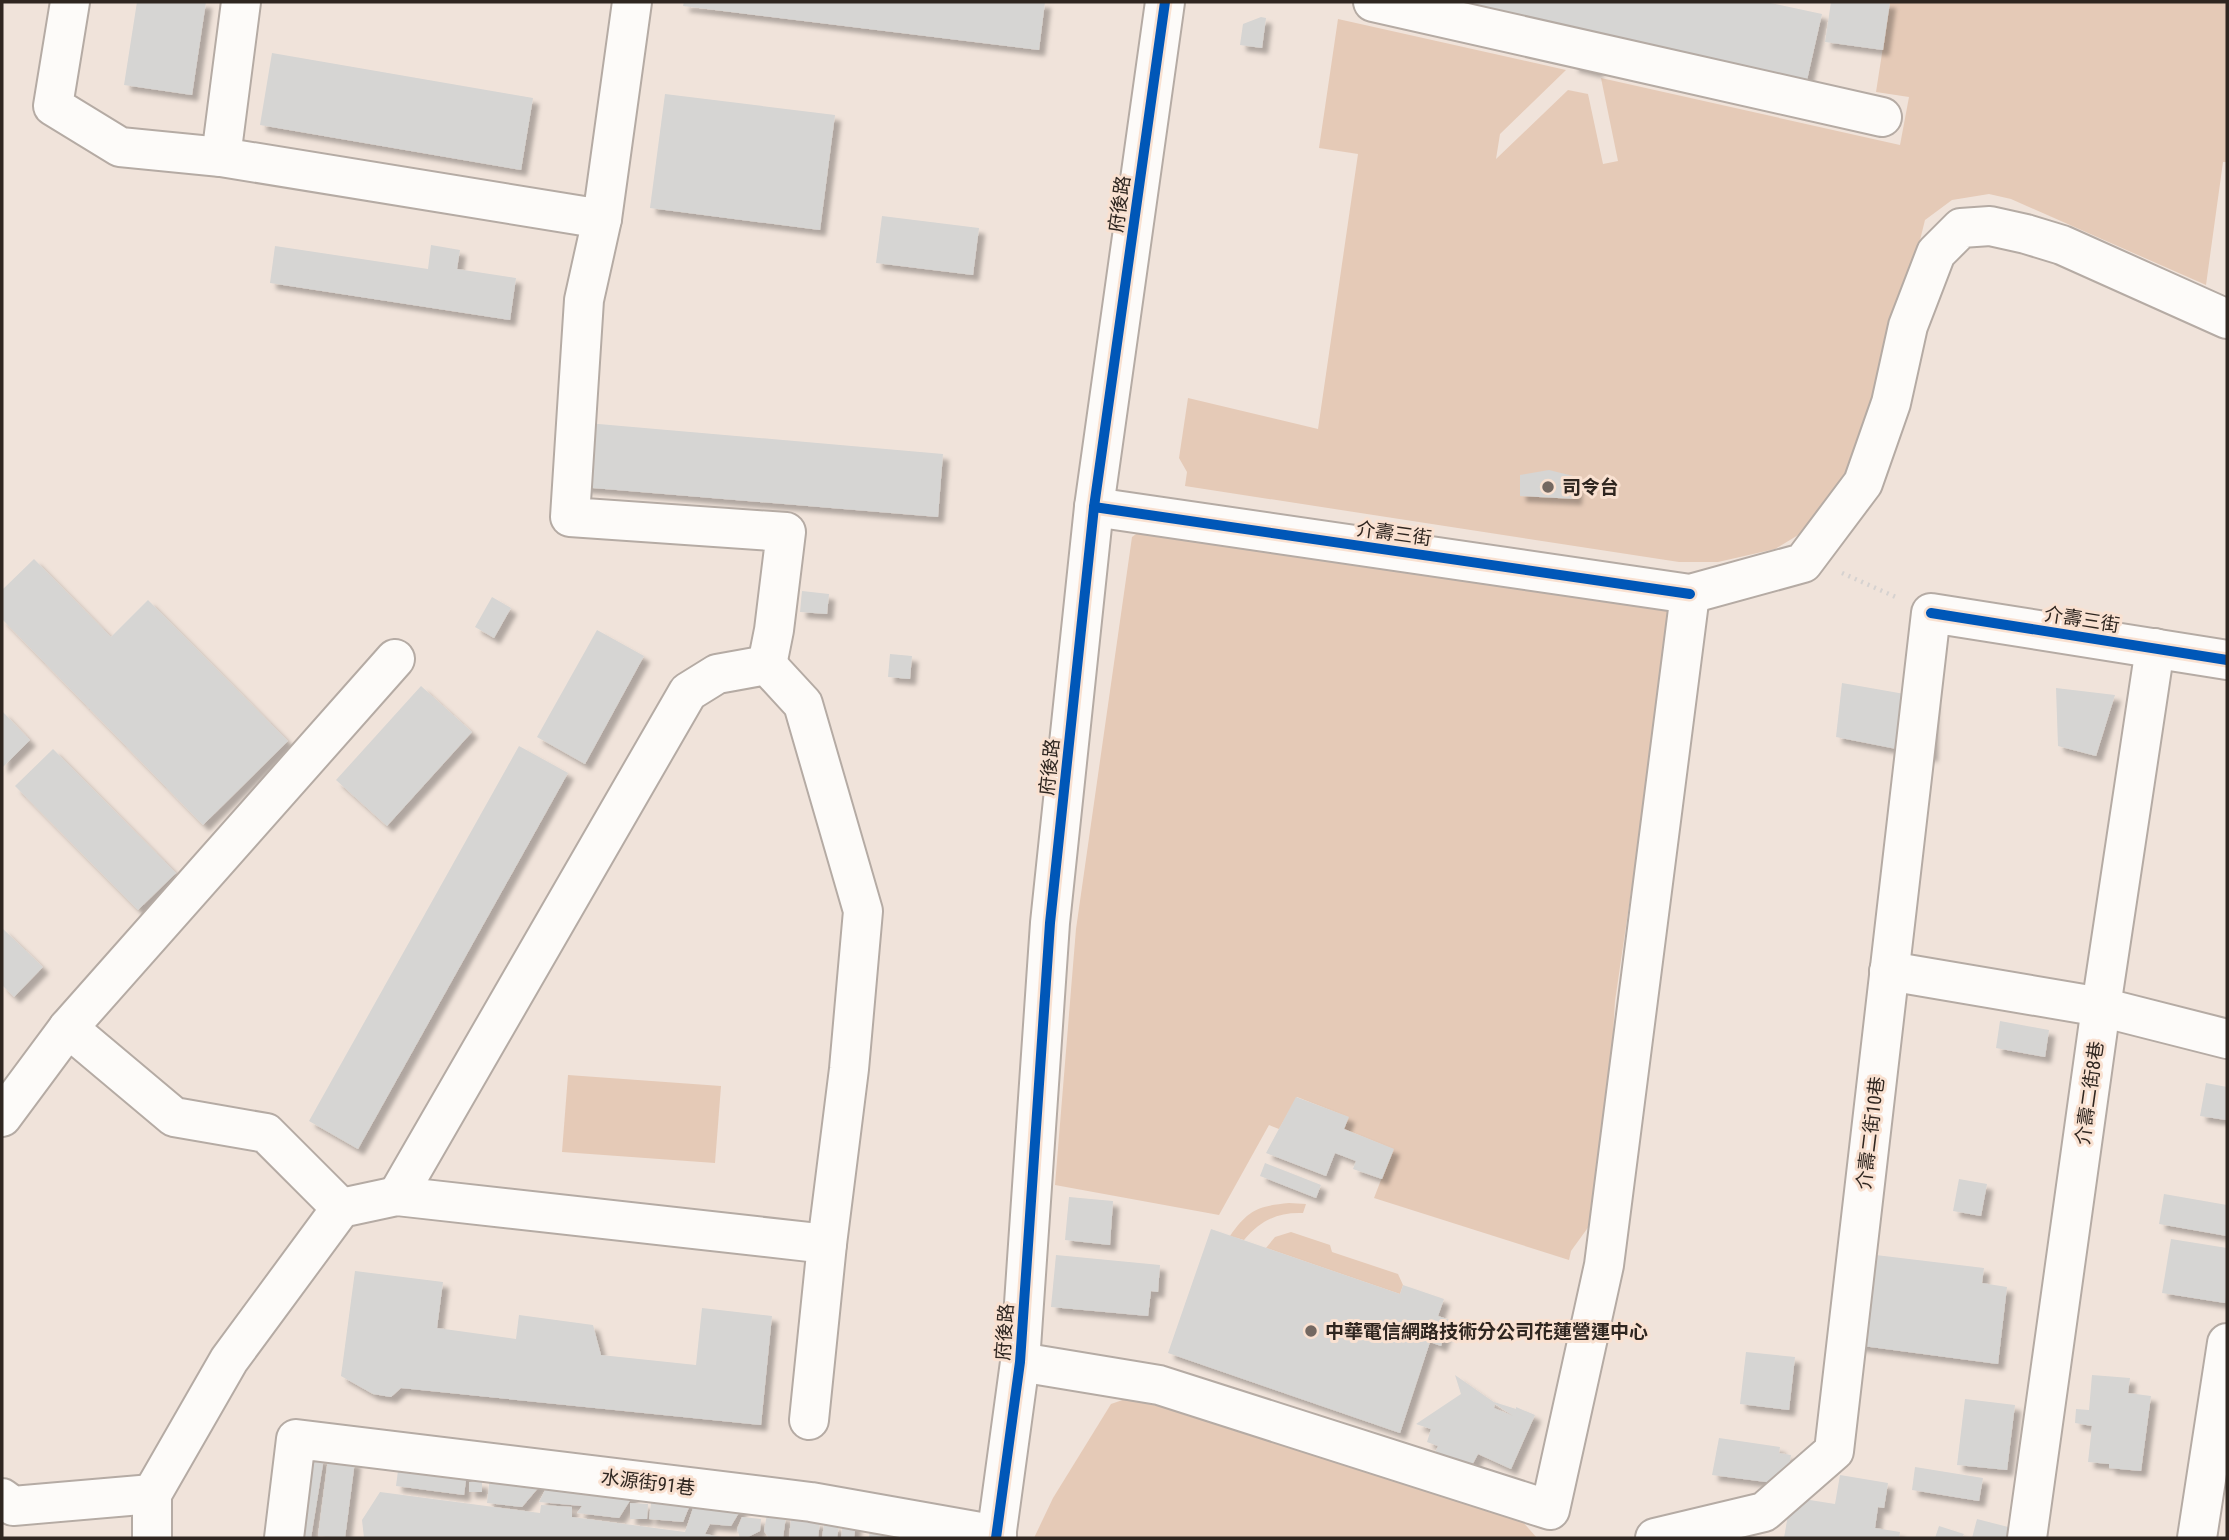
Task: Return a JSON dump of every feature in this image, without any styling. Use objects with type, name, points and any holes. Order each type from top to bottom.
[{"type":"street","points":[[70,2],[53,106],[120,147],[221,157],[602,219]]},
{"type":"street","points":[[221,157],[241,2]]},
{"type":"street","points":[[632,2],[602,219],[584,300],[570,517],[786,532],[774,631],[766,665]]},
{"type":"street","name":"府後路","points":[[997,1536],[1020,1362],[1050,923],[1094,507],[1165,2]]},
{"type":"street","points":[[1373,2],[1882,117]]},
{"type":"street","points":[[1020,1362],[1159,1385],[1550,1510],[1604,1265],[1690,594],[1803,563],[1863,483],[1891,403],[1908,326],[1936,253],[1961,228],[1990,226],[2062,246],[2227,319]]},
{"type":"street","name":"介壽三街","points":[[1094,507],[1690,594]]},
{"type":"street","name":"介壽三街","points":[[1931,613],[2227,660]]},
{"type":"street","name":"介壽二街10巷","points":[[1655,1538],[1764,1512],[1834,1451],[1931,613]]},
{"type":"street","name":"介壽二街8巷","points":[[2027,1538],[2101,1007],[2155,648]]},
{"type":"street","points":[[2,1117],[68,1028],[395,659]]},
{"type":"street","points":[[397,1196],[688,692],[717,674],[766,665]]},
{"type":"street","points":[[766,665],[803,704],[863,911],[849,1069],[809,1420]]},
{"type":"street","points":[[1889,971],[2101,1007],[2227,1039]]},
{"type":"street","points":[[68,1028],[174,1116],[266,1133],[341,1208]]},
{"type":"street","points":[[152,1538],[152,1494],[229,1360],[341,1208],[397,1196],[827,1244]]},
{"type":"street","points":[[2197,1538],[2227,1343]]},
{"type":"street","name":"水源街91巷","points":[[284,1538],[296,1439],[811,1502],[997,1536]]},
{"type":"street","points":[[6,1508],[152,1494]]},
{"type":"path","points":[[1835,570],[1931,613]]},
{"type":"shaded area","points":[[1890,2],[2227,2],[2227,162],[2223,162],[2206,285],[2011,199],[1989,194],[1952,200],[1925,220],[1890,361],[1846,490],[1818,523],[1775,549],[1718,562],[1679,562],[1185,486],[1187,472],[1179,458],[1188,398],[1318,429],[1358,154],[1319,148],[1338,19],[1566,70],[1500,134],[1496,159],[1568,90],[1588,94],[1603,164],[1618,161],[1601,78],[1900,145],[1909,97],[1876,92]]},
{"type":"shaded area","points":[[1146,527],[1663,595],[1672,613],[1615,1001],[1607,1133],[1592,1222],[1571,1251],[1569,1260],[1374,1198],[1393,1149],[1344,1129],[1348,1117],[1297,1097],[1279,1129],[1269,1125],[1219,1215],[1055,1185],[1076,929],[1132,537]]},
{"type":"shaded area","points":[[568,1075],[721,1086],[715,1163],[562,1152]]},
{"type":"shaded area","points":[[1289,1203],[1306,1204],[1303,1213],[1285,1214],[1270,1219],[1244,1240],[1230,1236],[1242,1220],[1255,1211]]},
{"type":"shaded area","points":[[1291,1232],[1330,1245],[1332,1252],[1398,1274],[1403,1285],[1400,1294],[1266,1248],[1275,1237]]},
{"type":"shaded area","points":[[1134,1396],[1522,1521],[1537,1538],[1034,1538],[1053,1498],[1111,1404]]},
{"type":"building","points":[[137,2],[206,2],[192,95],[124,85]]},
{"type":"building","points":[[684,2],[1045,2],[1039,50],[683,6]]},
{"type":"building","points":[[1465,2],[1766,2],[1822,14],[1807,80],[1605,34],[1597,72],[1572,66],[1580,29]]},
{"type":"building","points":[[1831,2],[1890,2],[1883,50],[1825,42]]},
{"type":"building","points":[[1261,17],[1266,18],[1262,48],[1240,45],[1243,24]]},
{"type":"building","points":[[272,53],[533,98],[521,170],[260,125]]},
{"type":"building","points":[[665,94],[835,115],[820,230],[650,208]]},
{"type":"building","points":[[882,216],[979,228],[973,275],[876,263]]},
{"type":"building","points":[[431,245],[460,250],[457,269],[516,278],[510,320],[270,283],[275,246],[428,269]]},
{"type":"building","points":[[587,423],[943,454],[938,517],[581,487]]},
{"type":"building","name":"司令台","points":[[1549,470],[1577,477],[1576,499],[1520,496],[1520,475]]},
{"type":"building","points":[[34,559],[111,637],[148,600],[288,741],[203,825],[2,619],[2,590]]},
{"type":"building","points":[[802,591],[829,594],[827,614],[800,612]]},
{"type":"building","points":[[492,597],[511,608],[494,638],[475,627]]},
{"type":"building","points":[[597,630],[644,656],[585,764],[537,737]]},
{"type":"building","points":[[890,654],[912,656],[910,679],[888,677]]},
{"type":"building","points":[[1842,683],[1933,699],[1932,756],[1836,737]]},
{"type":"building","points":[[421,686],[472,732],[387,826],[336,780]]},
{"type":"building","points":[[2056,688],[2115,695],[2096,756],[2058,746]]},
{"type":"building","points":[[2,711],[30,740],[2,768]]},
{"type":"building","points":[[519,746],[568,773],[358,1149],[309,1121]]},
{"type":"building","points":[[53,749],[176,873],[138,910],[15,786]]},
{"type":"building","points":[[2,928],[43,967],[14,997],[2,985]]},
{"type":"building","points":[[2000,1021],[2049,1030],[2045,1057],[1996,1048]]},
{"type":"building","points":[[2206,1083],[2227,1087],[2226,1120],[2200,1116]]},
{"type":"building","points":[[1296,1097],[1349,1117],[1344,1129],[1394,1149],[1382,1179],[1353,1169],[1356,1161],[1335,1153],[1326,1176],[1266,1153]]},
{"type":"building","points":[[1265,1163],[1321,1185],[1316,1198],[1260,1176]]},
{"type":"building","points":[[1959,1179],[1987,1184],[1981,1216],[1953,1211]]},
{"type":"building","points":[[2164,1194],[2227,1205],[2227,1236],[2159,1224]]},
{"type":"building","points":[[1069,1197],[1113,1201],[1110,1245],[1065,1240]]},
{"type":"building","name":"中華電信網路技術分公司花蓮營運中心","points":[[1211,1229],[1400,1294],[1403,1285],[1444,1299],[1438,1316],[1450,1320],[1441,1346],[1430,1342],[1400,1433],[1168,1353]]},
{"type":"building","points":[[2171,1239],[2227,1248],[2225,1303],[2162,1293]]},
{"type":"building","points":[[1859,1253],[1984,1268],[1982,1283],[2007,1287],[1998,1364],[1848,1344]]},
{"type":"building","points":[[1056,1255],[1160,1265],[1158,1292],[1151,1291],[1148,1316],[1051,1307]]},
{"type":"building","points":[[355,1271],[443,1282],[437,1328],[516,1339],[519,1315],[593,1325],[601,1355],[696,1365],[702,1308],[772,1316],[761,1425],[401,1388],[391,1397],[373,1394],[341,1376]]},
{"type":"building","points":[[1746,1352],[1795,1357],[1789,1410],[1740,1404]]},
{"type":"building","points":[[1455,1375],[1495,1403],[1516,1407],[1535,1415],[1511,1469],[1478,1454],[1470,1469],[1435,1453],[1438,1446],[1427,1442],[1431,1429],[1416,1424],[1461,1394]],"holes":[[[1495,1404],[1513,1416],[1494,1408]]]},
{"type":"building","points":[[2092,1375],[2130,1378],[2128,1393],[2151,1396],[2141,1471],[2109,1468],[2109,1464],[2088,1462],[2092,1426],[2075,1423],[2076,1409],[2089,1410]]},
{"type":"building","points":[[1965,1399],[2015,1405],[2007,1470],[1957,1465]]},
{"type":"building","points":[[1719,1438],[1780,1447],[1779,1453],[1791,1455],[1786,1482],[1774,1483],[1712,1475]]},
{"type":"building","points":[[304,1455],[324,1458],[311,1538],[291,1538]]},
{"type":"building","points":[[328,1458],[355,1461],[345,1538],[318,1536]]},
{"type":"building","points":[[399,1463],[467,1472],[464,1495],[396,1486]]},
{"type":"building","points":[[1915,1467],[1983,1478],[1979,1501],[1912,1490]]},
{"type":"building","points":[[1840,1475],[1888,1483],[1884,1508],[1878,1507],[1875,1528],[1900,1532],[1899,1538],[1784,1538],[1791,1497],[1835,1504]]},
{"type":"building","points":[[490,1476],[544,1481],[522,1507],[487,1503]]},
{"type":"building","points":[[469,1482],[482,1482],[482,1492],[469,1492]]},
{"type":"building","points":[[548,1484],[634,1494],[619,1518],[577,1513],[582,1506],[539,1502]]},
{"type":"building","points":[[380,1492],[540,1513],[541,1505],[572,1507],[572,1517],[685,1532],[695,1502],[743,1506],[731,1526],[710,1524],[705,1534],[722,1538],[364,1538],[362,1520]]},
{"type":"building","points":[[652,1495],[692,1500],[683,1522],[649,1519]]},
{"type":"building","points":[[630,1503],[648,1504],[647,1519],[630,1519]]},
{"type":"building","points":[[767,1514],[786,1516],[783,1538],[769,1538],[764,1531]]},
{"type":"building","points":[[742,1517],[761,1519],[760,1531],[740,1538],[737,1529]]},
{"type":"building","points":[[791,1518],[820,1522],[818,1538],[789,1538]]},
{"type":"building","points":[[1977,1519],[2012,1528],[2009,1538],[1972,1538]]},
{"type":"building","points":[[843,1521],[856,1523],[854,1538],[841,1538]]},
{"type":"building","points":[[824,1524],[839,1526],[837,1538],[822,1538]]},
{"type":"building","points":[[870,1526],[891,1528],[890,1538],[869,1538]]},
{"type":"building","points":[[1939,1526],[1964,1534],[1962,1538],[1935,1538]]},
{"type":"cycle path","points":[[996,1538],[1020,1362],[1050,923],[1094,507],[1165,2]]},
{"type":"cycle path","points":[[1094,507],[1690,594]]},
{"type":"cycle path","points":[[1931,613],[2227,660]]},
{"type":"place","name":"司令台","points":[[1548,487]]},
{"type":"place","name":"中華電信網路技術分公司花蓮營運中心","points":[[1311,1331]]}]
